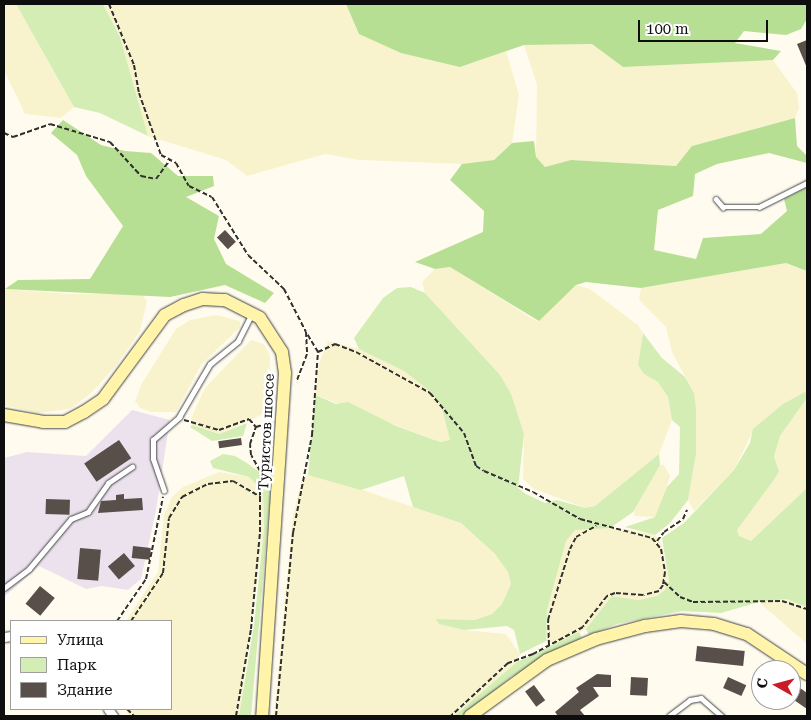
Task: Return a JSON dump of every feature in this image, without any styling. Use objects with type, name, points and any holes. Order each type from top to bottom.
[{"type":"main road","name":"Туристов шоссе","points":[[4,415],[43,422],[65,422],[84,412],[103,399],[165,316],[184,305],[203,299],[225,300],[253,313],[272,334],[282,352],[284,394],[262,716]]},
{"type":"main road","points":[[470,716],[546,660],[596,639],[645,626],[680,622],[714,624],[746,634],[807,674]]},
{"type":"lane","points":[[716,199],[723,207],[760,207],[807,184]]},
{"type":"lane","points":[[164,491],[153,459],[153,440],[179,417],[210,364],[238,341],[253,313]]},
{"type":"lane","points":[[4,588],[29,569],[71,520],[88,512],[108,483],[132,467]]},
{"type":"lane","points":[[668,716],[690,700],[701,698],[722,716]]},
{"type":"path","points":[[109,4],[134,65],[139,93],[161,155],[176,163],[189,186],[212,197],[248,255],[284,289],[306,332],[315,342],[318,352],[310,454],[293,533],[276,716]]},
{"type":"path","points":[[4,132],[13,137],[50,124],[110,142],[141,176],[156,179],[170,160]]},
{"type":"path","points":[[284,394],[300,377],[308,354],[306,332]]},
{"type":"path","points":[[318,352],[335,344],[356,352],[430,393],[464,434],[476,466],[596,526],[657,541]]},
{"type":"path","points":[[188,422],[219,430],[250,419],[256,427]]},
{"type":"path","points":[[256,427],[265,424]]},
{"type":"path","points":[[236,716],[252,620],[261,497],[260,471],[250,451],[256,427]]},
{"type":"path","points":[[132,620],[163,573],[169,518],[182,497],[208,484],[233,481],[261,497]]},
{"type":"path","points":[[118,620],[146,579],[164,491]]},
{"type":"path","points":[[657,541],[664,532],[683,519],[687,510]]},
{"type":"path","points":[[549,644],[548,620],[570,548],[576,537],[596,526]]},
{"type":"path","points":[[657,541],[663,557],[664,582],[680,597],[693,602],[782,601],[807,609]]},
{"type":"path","points":[[452,716],[508,663],[583,627],[608,596],[614,593],[653,594],[664,582]]},
{"type":"shaded area","points":[[4,4],[16,4],[74,107],[61,118],[25,114],[4,70]]},
{"type":"shaded area","points":[[103,4],[346,4],[359,34],[460,67],[506,51],[519,95],[512,143],[494,160],[462,164],[359,160],[325,154],[247,176],[226,160],[148,136],[120,37]]},
{"type":"shaded area","points":[[592,44],[623,67],[773,60],[797,93],[799,108],[795,118],[692,146],[676,166],[571,160],[545,167],[536,157],[537,85],[524,45]]},
{"type":"shaded area","points":[[786,263],[807,271],[807,398],[754,429],[734,470],[694,511],[688,500],[696,454],[694,393],[672,352],[666,327],[639,300],[641,288]]},
{"type":"shaded area","points":[[450,267],[538,321],[576,285],[590,289],[638,325],[643,333],[638,365],[644,374],[658,382],[668,397],[672,420],[659,454],[595,506],[585,508],[534,489],[523,479],[524,434],[500,375],[425,293],[422,282],[435,269]]},
{"type":"shaded area","points":[[4,289],[71,294],[142,294],[147,301],[140,331],[115,367],[90,394],[70,409],[37,413],[4,405]]},
{"type":"shaded area","points":[[216,315],[240,321],[240,327],[201,365],[176,412],[151,412],[140,408],[135,401],[142,383],[176,329],[190,320]]},
{"type":"shaded area","points":[[251,340],[264,344],[270,355],[270,404],[261,415],[219,434],[192,425],[191,418],[205,388]]},
{"type":"shaded area","points":[[328,341],[359,349],[404,371],[431,392],[442,409],[450,440],[440,442],[315,395],[318,366]]},
{"type":"shaded area","points":[[807,398],[807,488],[751,541],[739,536],[737,530],[779,471],[774,458],[780,436]]},
{"type":"shaded area","points":[[132,410],[170,420],[156,510],[141,579],[128,590],[102,586],[86,589],[39,566],[4,597],[4,458],[27,452],[86,456]]},
{"type":"shaded area","points":[[660,465],[664,465],[670,476],[663,502],[655,517],[634,516],[635,504]]},
{"type":"shaded area","points":[[219,472],[249,477],[263,491],[264,528],[239,716],[130,716],[125,710],[172,710],[172,620],[127,620],[158,572],[164,515],[172,497],[183,487]]},
{"type":"shaded area","points":[[308,475],[330,479],[461,523],[495,554],[508,572],[511,584],[502,604],[492,614],[475,620],[437,619],[439,624],[464,630],[506,634],[520,654],[517,662],[454,716],[274,716],[293,516],[301,482]]},
{"type":"shaded area","points":[[587,527],[626,529],[655,535],[662,545],[669,580],[665,590],[657,596],[638,600],[612,596],[586,629],[556,644],[546,641],[547,610],[566,541],[575,530]]},
{"type":"shaded area","points":[[786,599],[807,607],[807,644],[759,602]]},
{"type":"green space","points":[[16,4],[103,4],[120,37],[148,136],[100,113],[74,107]]},
{"type":"green space","points":[[346,4],[807,4],[807,19],[801,29],[786,35],[744,31],[735,43],[781,51],[773,60],[623,67],[592,44],[524,45],[460,67],[401,53],[359,34]]},
{"type":"green space","points":[[795,118],[797,146],[807,156],[807,163],[769,153],[717,164],[695,174],[693,196],[658,210],[654,250],[696,259],[703,238],[761,234],[787,211],[784,199],[807,187],[807,271],[786,263],[641,288],[586,282],[576,285],[539,321],[450,267],[435,269],[415,262],[483,232],[484,211],[450,180],[462,164],[494,160],[512,143],[534,141],[536,157],[545,167],[571,160],[676,166],[692,146]]},
{"type":"green space","points":[[63,120],[101,145],[125,151],[151,153],[178,176],[213,176],[214,186],[186,197],[219,216],[214,239],[226,264],[274,293],[265,303],[225,285],[170,297],[5,289],[18,280],[90,279],[123,226],[86,176],[77,155],[51,133]]},
{"type":"green space","points":[[411,287],[425,293],[500,375],[511,394],[524,434],[518,488],[526,494],[545,503],[557,500],[585,508],[595,506],[659,454],[660,465],[633,512],[610,528],[575,530],[566,541],[547,610],[546,641],[520,654],[514,630],[507,626],[464,630],[439,624],[436,619],[475,620],[492,614],[502,604],[511,584],[508,572],[495,554],[461,523],[413,507],[404,476],[361,490],[308,475],[315,395],[336,404],[348,402],[396,426],[440,442],[450,440],[442,409],[431,392],[404,371],[359,349],[354,338],[383,298],[397,288]]},
{"type":"green space","points":[[643,333],[662,358],[685,377],[694,393],[696,408],[696,454],[688,500],[670,523],[655,535],[625,527],[655,517],[667,487],[679,474],[680,427],[672,420],[668,397],[658,382],[644,374],[638,365]]},
{"type":"green space","points":[[805,392],[807,398],[780,436],[774,457],[779,471],[737,530],[739,536],[751,541],[807,488],[807,607],[786,599],[759,602],[721,613],[682,611],[617,624],[589,635],[586,629],[612,596],[638,600],[657,596],[665,590],[669,580],[662,538],[684,523],[734,470],[750,443],[753,429],[783,404]]},
{"type":"green space","points":[[247,423],[243,436],[212,441],[190,427],[192,425],[219,434]]},
{"type":"green space","points":[[223,454],[235,456],[247,463],[270,480],[271,487],[251,716],[239,716],[254,625],[264,528],[263,491],[249,477],[213,468],[210,461]]},
{"type":"green space","points":[[579,632],[582,638],[511,677],[464,716],[454,716],[517,662]]},
{"type":"building","points":[[807,40],[807,68],[797,44]]},
{"type":"building","points":[[225,230],[236,242],[228,249],[217,238]]},
{"type":"building","points":[[241,438],[242,445],[219,448],[218,441]]},
{"type":"building","points":[[119,440],[131,458],[96,482],[84,463]]},
{"type":"building","points":[[124,494],[124,499],[142,498],[143,510],[98,513],[101,501],[116,500],[116,495]]},
{"type":"building","points":[[46,499],[70,500],[69,515],[45,514]]},
{"type":"building","points":[[133,546],[151,548],[150,560],[132,558]]},
{"type":"building","points":[[80,548],[101,550],[98,581],[77,579]]},
{"type":"building","points":[[124,553],[135,566],[119,580],[108,566]]},
{"type":"building","points":[[40,586],[55,598],[40,616],[26,604]]},
{"type":"building","points":[[697,646],[745,651],[743,666],[695,661]]},
{"type":"building","points":[[597,674],[611,675],[611,687],[593,687],[599,696],[580,710],[585,716],[558,716],[555,712],[579,692],[576,688]]},
{"type":"building","points":[[631,677],[648,678],[647,696],[630,695]]},
{"type":"building","points":[[728,677],[746,685],[741,696],[723,688]]},
{"type":"building","points":[[534,685],[545,700],[536,707],[525,691]]},
{"type":"building","points":[[801,689],[807,693],[807,709],[801,705]]}]
